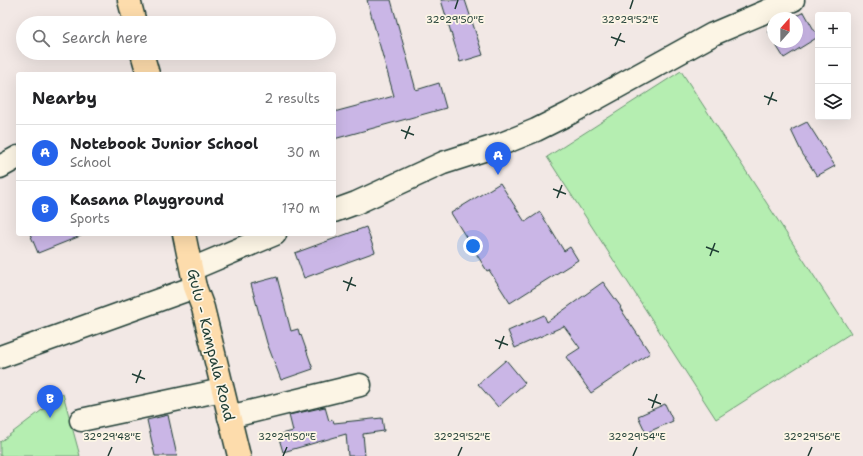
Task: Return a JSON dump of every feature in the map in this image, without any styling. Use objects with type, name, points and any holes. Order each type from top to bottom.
[{"type":"main road","points":[[129,0],[133,16]]},
{"type":"main road","points":[[144,60],[147,72]]},
{"type":"main road","name":"Gulu - Kampala Road","points":[[184,236],[239,456]]},
{"type":"street","points":[[336,210],[356,203],[443,164],[499,145],[536,130],[570,113],[713,34],[793,0]]},
{"type":"street","points":[[0,166],[16,158]]},
{"type":"street","points":[[0,357],[194,278],[271,236]]},
{"type":"street","points":[[229,417],[360,385]]},
{"type":"street","points":[[81,420],[222,390]]},
{"type":"green space","points":[[681,71],[851,333],[716,419],[547,157]]},
{"type":"green space","points":[[63,394],[80,456],[0,456],[0,442]]},
{"type":"building","points":[[367,0],[391,0],[416,90],[439,83],[446,108],[336,138],[336,111],[394,96]]},
{"type":"building","points":[[441,0],[465,0],[483,55],[460,62]]},
{"type":"building","points":[[803,12],[815,32],[815,39],[803,46]]},
{"type":"building","points":[[778,48],[800,48],[784,58]]},
{"type":"building","points":[[807,122],[835,166],[817,176],[802,153],[791,130]]},
{"type":"building","points":[[500,183],[525,222],[540,212],[564,251],[570,247],[578,260],[510,303],[489,270],[487,271],[451,213]]},
{"type":"building","points":[[366,227],[375,252],[304,278],[295,253]]},
{"type":"building","points":[[31,236],[80,236],[38,253]]},
{"type":"building","points":[[277,277],[291,331],[298,329],[313,369],[281,380],[267,343],[251,284]]},
{"type":"building","points":[[603,282],[621,307],[620,308],[650,353],[591,393],[566,357],[580,348],[564,326],[515,348],[508,331],[544,315],[547,322]]},
{"type":"building","points":[[506,360],[525,383],[498,407],[478,384]]},
{"type":"building","points":[[665,404],[673,421],[646,433],[638,416]]},
{"type":"building","points":[[325,407],[329,421],[333,420],[334,423],[382,418],[384,431],[363,434],[365,456],[348,456],[346,434],[283,452],[278,435],[293,431],[289,415]]},
{"type":"building","points":[[168,415],[177,456],[155,456],[147,420]]},
{"type":"place","name":"Notebook Junior School","points":[[498,175]]},
{"type":"place","name":"Kasana Playground","points":[[50,418]]}]
